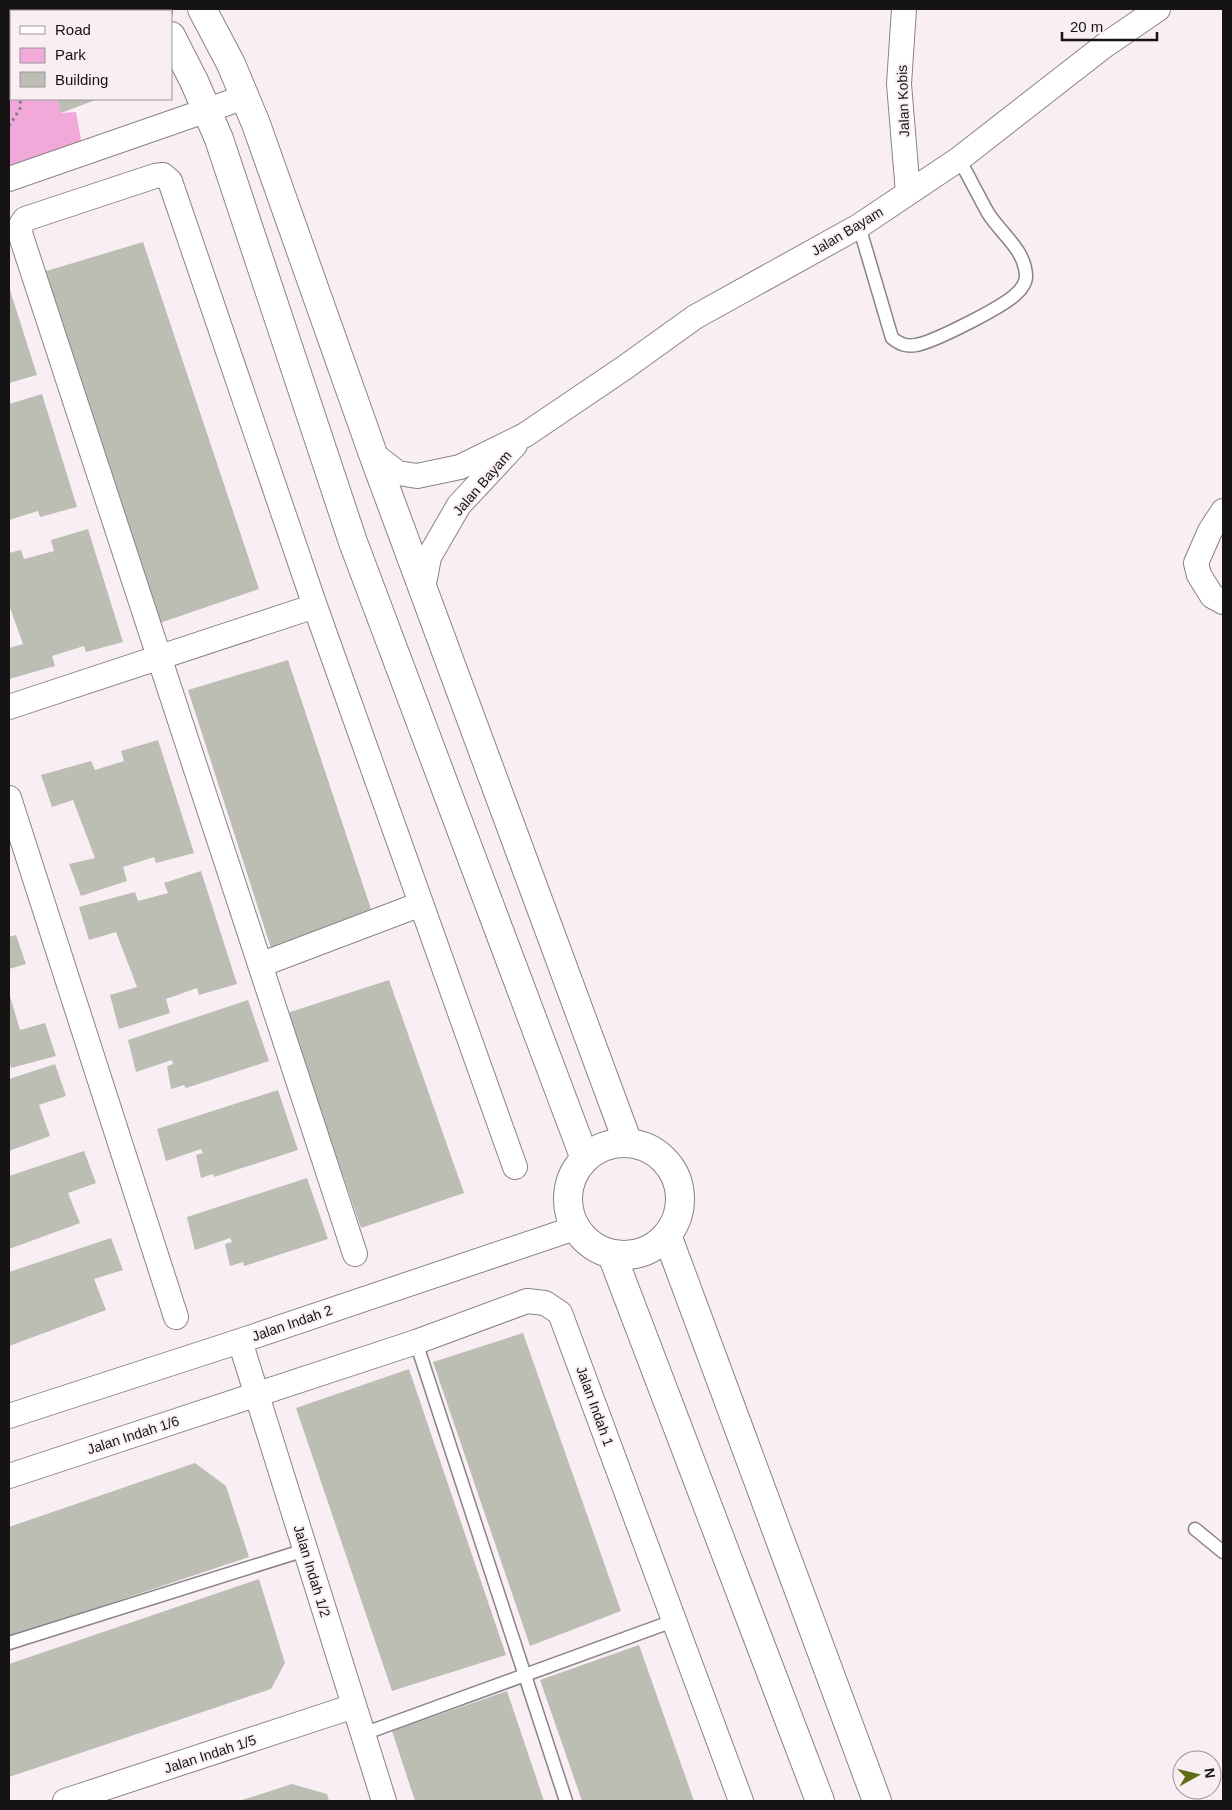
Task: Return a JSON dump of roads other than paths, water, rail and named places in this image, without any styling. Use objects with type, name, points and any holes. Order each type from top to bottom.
[{"type":"street","points":[[202,9],[231,64],[256,124],[373,454],[628,1143]]},
{"type":"street","name":"Jalan Kobis","points":[[904,9],[899,84],[908,193]]},
{"type":"street","name":"Jalan Bayam","points":[[373,454],[398,472],[416,476],[460,467],[525,435],[695,317],[859,226],[959,159],[1104,46],[1158,9]]},
{"type":"street","points":[[172,38],[219,139],[353,542],[584,1159]]},
{"type":"street","points":[[9,179],[245,97]]},
{"type":"street","points":[[356,1254],[20,233],[21,225],[25,219],[155,176],[163,175],[170,181],[315,606],[515,1167]]},
{"type":"street","name":"Jalan Bayam","points":[[423,589],[429,557],[459,505],[525,435]]},
{"type":"street","points":[[1223,511],[1210,531],[1196,563],[1198,575],[1212,596],[1223,602]]},
{"type":"street","points":[[9,707],[315,606]]},
{"type":"street","points":[[9,798],[176,1317]]},
{"type":"street","points":[[260,965],[421,904]]},
{"type":"street","points":[[628,1143],[648,1148],[664,1160],[676,1177],[680,1197],[677,1217],[667,1234],[652,1248],[633,1255],[612,1254],[598,1250],[585,1240],[575,1228],[568,1211],[568,1192],[573,1174],[584,1159],[598,1150],[613,1144],[628,1143]]},
{"type":"street","name":"Jalan Indah 2","points":[[9,1416],[240,1341],[575,1228]]},
{"type":"street","points":[[667,1234],[877,1801]]},
{"type":"street","points":[[612,1254],[820,1801]]},
{"type":"street","name":"Jalan Indah 1","points":[[257,1393],[416,1342],[527,1301],[545,1303],[560,1313],[741,1801]]},
{"type":"street","name":"Jalan Indah 1/2","points":[[240,1341],[384,1801]]},
{"type":"street","name":"Jalan Indah 1/6","points":[[9,1476],[257,1393]]},
{"type":"street","name":"Jalan Indah 1/5","points":[[65,1801],[354,1706]]},
{"type":"lane","points":[[859,226],[892,338],[901,345],[914,346],[928,342],[995,309],[1017,293],[1026,280],[1025,268],[1018,250],[990,215],[959,159]]},
{"type":"lane","points":[[416,1342],[566,1801]]},
{"type":"lane","points":[[1195,1529],[1223,1552]]},
{"type":"lane","points":[[9,1643],[305,1550]]},
{"type":"lane","points":[[363,1734],[673,1621]]}]
